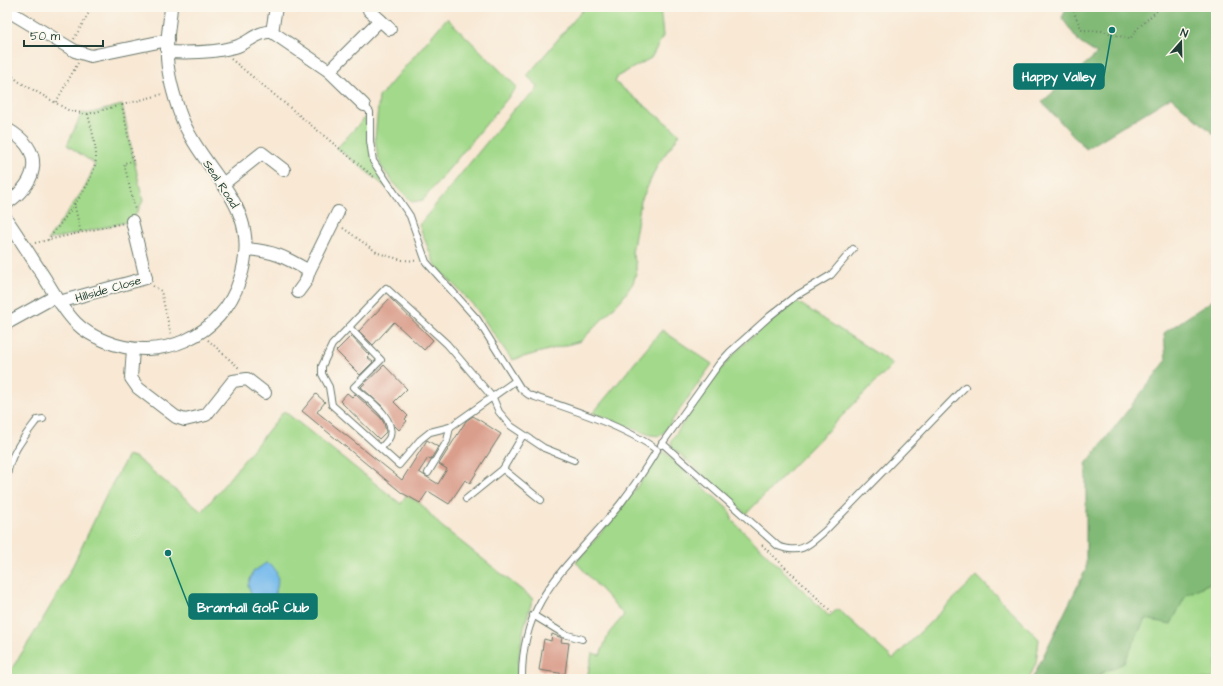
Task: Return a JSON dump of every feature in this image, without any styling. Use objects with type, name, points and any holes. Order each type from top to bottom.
[{"type":"street","name":"Seal Road","points":[[7,220],[25,246],[57,299],[76,324],[95,337],[114,345],[133,349],[161,348],[173,346],[189,340],[212,325],[228,304],[240,279],[246,249],[242,219],[234,201],[206,162],[192,139],[180,112],[174,91],[167,46],[172,7]]},
{"type":"street","points":[[272,32],[276,7]]},
{"type":"street","points":[[369,10],[390,29]]},
{"type":"street","points":[[10,12],[70,47],[83,54],[91,56],[167,46],[190,53],[221,50],[237,46],[265,32],[272,32],[330,71],[364,105]]},
{"type":"street","points":[[330,71],[380,20]]},
{"type":"street","points":[[7,129],[24,141],[33,156],[34,167],[31,179],[20,194],[7,203]]},
{"type":"street","points":[[223,184],[262,153],[284,170]]},
{"type":"street","points":[[298,292],[306,281],[309,271],[335,217]]},
{"type":"street","name":"Hillside Close","points":[[7,323],[57,299],[146,278],[132,221]]},
{"type":"street","points":[[246,249],[266,250],[278,254],[309,271]]},
{"type":"street","points":[[133,349],[131,378],[138,388],[176,418],[185,420],[206,415],[233,381],[247,379],[265,392]]},
{"type":"lane","points":[[364,105],[370,112],[370,141],[373,161],[410,216],[426,262],[477,319],[515,381],[529,395],[604,423],[647,442],[658,450]]},
{"type":"lane","points":[[522,679],[525,643],[533,616],[549,586],[621,503],[719,364],[770,316],[794,297],[831,275],[853,249]]},
{"type":"lane","points":[[515,381],[493,398],[450,427],[430,432],[420,440],[399,465],[332,405],[329,387],[322,374],[322,366],[332,345],[386,288],[447,344],[493,398],[499,412],[511,426],[544,448],[574,460]]},
{"type":"lane","points":[[349,327],[381,360],[354,387],[387,418],[391,428],[390,438],[381,448]]},
{"type":"lane","points":[[662,443],[778,546],[794,550],[802,549],[825,531],[965,386]]},
{"type":"lane","points":[[7,477],[10,462],[23,440],[37,420],[43,419]]},
{"type":"lane","points":[[428,473],[447,441],[450,427]]},
{"type":"lane","points":[[466,499],[503,469],[523,435]]},
{"type":"lane","points":[[503,469],[540,500]]},
{"type":"lane","points":[[533,616],[564,634],[582,639]]},
{"type":"path","points":[[70,47],[92,7]]},
{"type":"path","points":[[1073,7],[1074,13],[1082,30],[1102,30],[1130,39],[1137,29],[1161,7]]},
{"type":"path","points":[[221,50],[378,181]]},
{"type":"path","points":[[56,102],[83,54]]},
{"type":"path","points":[[7,71],[18,81],[70,111],[88,114],[174,91]]},
{"type":"path","points":[[25,246],[132,221],[136,208],[124,163],[133,161],[122,105]]},
{"type":"path","points":[[48,240],[86,186],[93,172],[96,159],[96,148],[88,114]]},
{"type":"path","points":[[74,203],[81,233]]},
{"type":"path","points":[[335,217],[354,235],[378,253],[402,260],[426,262]]},
{"type":"path","points":[[146,278],[153,286],[161,291],[173,346]]},
{"type":"path","points":[[200,333],[246,373],[247,379]]},
{"type":"path","points":[[761,543],[833,613]]},
{"type":"green space","points":[[585,7],[660,7],[663,36],[651,58],[618,76],[615,82],[680,134],[658,164],[641,201],[632,253],[636,263],[636,274],[633,283],[622,299],[581,341],[512,360],[475,307],[435,265],[419,225],[514,109],[535,93],[538,86],[527,76]]},
{"type":"green space","points":[[1067,7],[1216,7],[1216,136],[1171,97],[1086,149],[1042,102],[1097,54],[1080,43],[1062,18]]},
{"type":"green space","points":[[447,18],[517,87],[423,200],[412,202],[392,181],[381,166],[375,138],[379,97]]},
{"type":"green space","points":[[122,105],[143,201],[132,221],[48,240],[86,186],[95,164],[67,145],[82,113],[88,114]]},
{"type":"green space","points":[[370,112],[371,153],[396,195],[337,148]]},
{"type":"green space","points":[[1216,298],[1216,580],[1186,595],[1171,624],[1145,619],[1124,663],[1089,679],[1032,679],[1086,569],[1086,464],[1166,361],[1164,333]]},
{"type":"green space","points":[[796,301],[893,364],[746,514],[672,447],[671,441],[716,375],[726,363],[748,340]]},
{"type":"green space","points":[[662,330],[712,364],[664,432],[660,436],[650,435],[593,413]]},
{"type":"green space","points":[[284,411],[401,504],[406,495],[420,503],[440,525],[533,599],[526,619],[522,639],[518,679],[7,679],[7,676],[62,586],[112,484],[128,456],[135,457],[202,512]]},
{"type":"green space","points":[[663,451],[729,510],[733,521],[829,616],[838,609],[893,659],[977,576],[1039,639],[1036,663],[1029,679],[587,679],[592,653],[600,655],[609,633],[624,615],[576,562],[617,514]]},
{"type":"green space","points":[[1216,502],[1216,679],[1098,679],[1118,642]]},
{"type":"water","points":[[266,563],[273,567],[277,573],[277,589],[274,597],[269,603],[263,607],[256,607],[248,585],[253,572]]},
{"type":"building","points":[[390,298],[433,340],[424,350],[394,322],[373,345],[359,331]]},
{"type":"building","points":[[351,336],[369,355],[367,357],[373,362],[360,375],[336,351]]},
{"type":"building","points":[[384,365],[407,389],[394,402],[408,416],[405,419],[407,421],[399,430],[382,406],[361,387]]},
{"type":"building","points":[[347,393],[352,397],[355,394],[381,418],[386,432],[379,439],[340,401]]},
{"type":"building","points":[[316,394],[325,402],[317,412],[402,480],[427,440],[438,447],[431,459],[428,458],[419,472],[438,484],[447,469],[439,464],[466,421],[473,416],[501,434],[470,483],[465,480],[449,504],[428,491],[420,503],[402,493],[302,411]]},
{"type":"building","points":[[552,634],[562,638],[561,642],[569,643],[565,674],[539,670],[544,639],[551,641]]},
{"type":"place","name":"Happy Valley","points":[[1112,30]]},
{"type":"place","name":"Bramhall Golf Club","points":[[168,553]]}]
